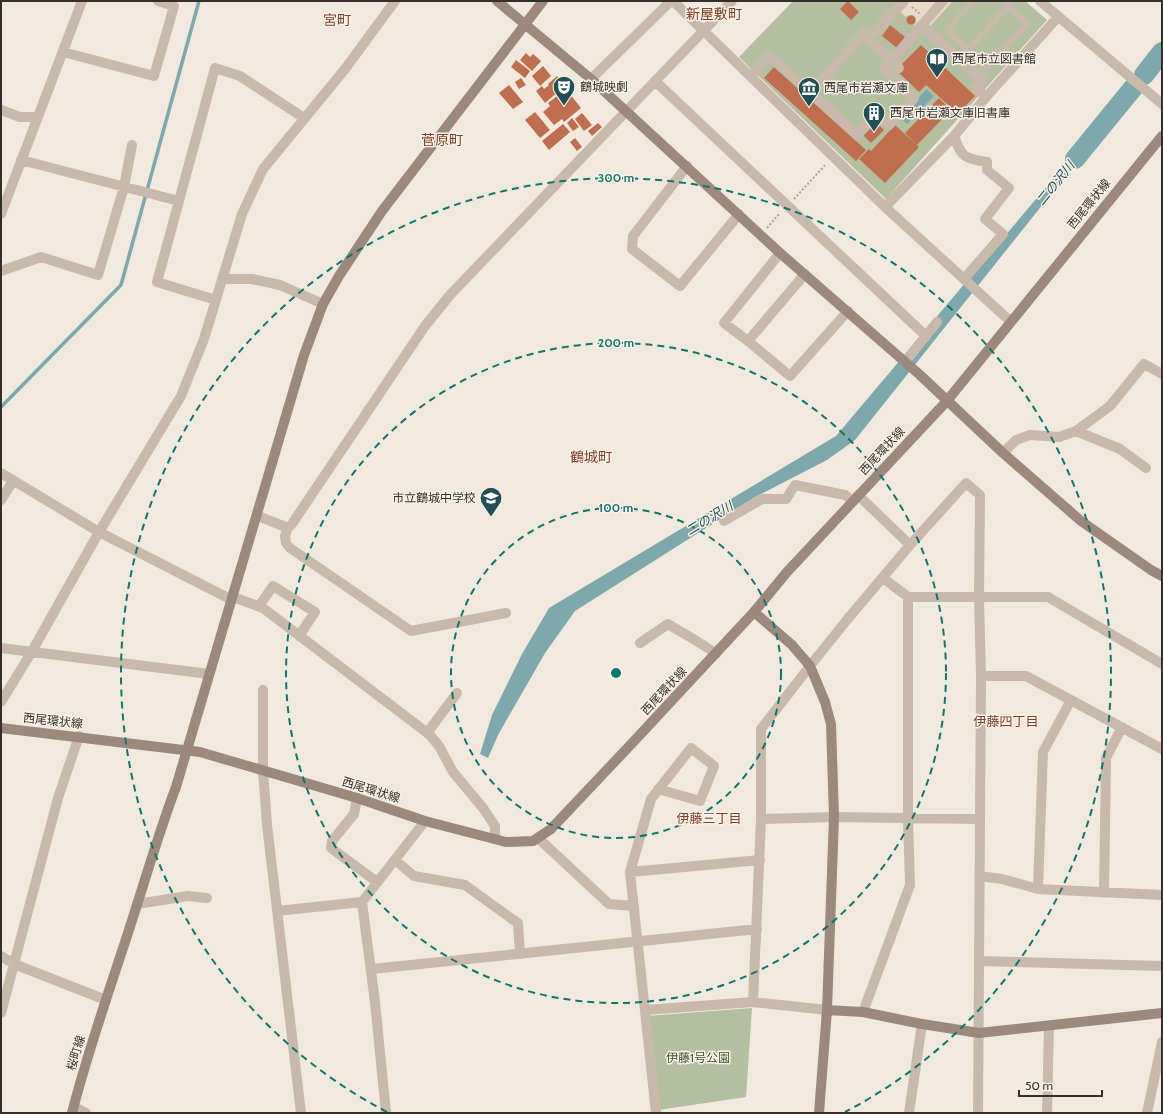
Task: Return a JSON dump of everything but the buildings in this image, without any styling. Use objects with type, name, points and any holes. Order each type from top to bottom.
[{"type":"street","points":[[1,214],[82,1]]},
{"type":"street","points":[[63,52],[154,76],[174,6],[158,1]]},
{"type":"street","points":[[1,702],[32,653],[100,532],[181,396],[204,339],[242,214],[263,169],[345,69],[395,1]]},
{"type":"street","points":[[497,1],[591,79],[780,253],[920,375],[946,402],[1081,521],[1151,570],[1162,576]]},
{"type":"street","name":"桜町線","points":[[73,1110],[106,1000],[210,674],[258,516],[304,355],[323,304],[339,276],[382,211],[543,1]]},
{"type":"street","points":[[591,79],[672,1],[704,30],[885,207],[1010,321]]},
{"type":"street","points":[[506,613],[411,631],[290,548],[286,543],[285,536],[288,527],[426,326],[450,295],[732,1]]},
{"type":"street","points":[[750,76],[769,56],[809,95],[857,135],[877,115],[888,126],[914,98],[884,69],[895,64],[924,23],[943,1]]},
{"type":"street","points":[[1040,1],[1162,104]]},
{"type":"street","points":[[868,40],[907,3]]},
{"type":"street","points":[[885,207],[954,136],[986,97],[1058,17]]},
{"type":"street","points":[[924,23],[983,81],[976,88],[986,97]]},
{"type":"street","points":[[809,95],[863,34],[895,64]]},
{"type":"street","points":[[216,300],[157,282],[215,68],[240,76],[304,118]]},
{"type":"street","points":[[655,81],[926,336]]},
{"type":"street","points":[[1,110],[20,117],[38,117]]},
{"type":"street","points":[[954,136],[960,153],[971,159],[987,162],[987,170],[1009,188],[985,220],[1003,234],[964,279]]},
{"type":"street","name":"西尾環状線","points":[[1,728],[79,736],[200,752],[357,798],[425,821],[495,839],[519,843],[533,841],[556,824],[716,654],[754,612],[787,572],[946,402],[1010,321],[1162,136]]},
{"type":"street","points":[[1,271],[41,257],[98,275],[124,187],[132,145]]},
{"type":"street","points":[[21,160],[179,201]]},
{"type":"street","points":[[687,166],[633,236],[632,248],[680,286],[739,214]]},
{"type":"street","points":[[780,253],[724,323],[790,376],[848,311]]},
{"type":"street","points":[[748,341],[805,274]]},
{"type":"street","points":[[222,279],[252,279],[280,285],[323,304]]},
{"type":"street","points":[[905,362],[937,322]]},
{"type":"street","points":[[1003,453],[1016,440],[1030,435],[1059,437],[1076,431],[1110,406],[1144,364],[1162,374]]},
{"type":"street","points":[[1076,431],[1120,449],[1146,468]]},
{"type":"street","points":[[1,473],[100,532],[232,599],[258,606],[299,636],[427,733],[439,746],[453,772],[483,808],[495,826],[495,839]]},
{"type":"street","points":[[1,500],[13,481]]},
{"type":"street","points":[[753,1002],[760,860],[761,729],[810,666],[910,545],[966,483],[980,495],[979,598],[981,676],[978,1113]]},
{"type":"street","points":[[724,521],[762,499],[786,499],[795,485],[856,498],[910,545]]},
{"type":"street","points":[[258,516],[288,527]]},
{"type":"street","points":[[883,578],[908,597],[1048,597],[1162,664]]},
{"type":"street","points":[[258,606],[273,586],[315,612],[299,636]]},
{"type":"street","points":[[863,1012],[910,885],[908,818],[908,597]]},
{"type":"street","points":[[754,612],[792,645],[810,666],[825,702],[831,724],[834,817],[827,1010],[819,1113]]},
{"type":"street","points":[[640,643],[668,624],[683,634],[701,642],[716,654]]},
{"type":"street","points":[[1,648],[32,653],[156,666],[210,674]]},
{"type":"street","points":[[981,676],[1026,676],[1162,749]]},
{"type":"street","points":[[263,690],[263,771],[277,911],[301,1113]]},
{"type":"street","points":[[427,733],[457,693]]},
{"type":"street","points":[[1038,890],[1043,752],[1070,700]]},
{"type":"street","points":[[1104,893],[1106,758],[1122,727]]},
{"type":"street","points":[[1,1013],[58,798],[79,736]]},
{"type":"street","points":[[656,1113],[630,872],[650,799],[658,789],[691,748],[714,766],[700,801],[658,789]]},
{"type":"street","points":[[357,798],[354,814],[332,842],[331,848],[378,882]]},
{"type":"street","points":[[761,819],[834,817],[979,819]]},
{"type":"street","points":[[277,911],[362,902],[425,821]]},
{"type":"street","points":[[538,838],[609,904],[634,906]]},
{"type":"street","points":[[394,860],[414,876],[465,885],[518,923],[520,954]]},
{"type":"street","points":[[630,872],[760,860]]},
{"type":"street","points":[[980,876],[1002,879],[1038,890],[1162,895]]},
{"type":"street","points":[[137,904],[188,896],[207,898]]},
{"type":"street","points":[[362,902],[372,969],[386,1113]]},
{"type":"street","points":[[372,969],[638,940],[756,929]]},
{"type":"street","points":[[1,956],[14,964],[106,1000]]},
{"type":"street","points":[[980,961],[1162,966]]},
{"type":"street","points":[[645,1010],[753,1002],[827,1010],[863,1012],[922,1024],[979,1033],[1162,1013]]},
{"type":"street","points":[[908,1113],[922,1024]]},
{"type":"street","points":[[1047,1113],[1049,1026]]},
{"type":"street","points":[[1147,1113],[1162,1042]]},
{"type":"street","points":[[73,1110],[86,1113]]},
{"type":"lane","points":[[973,1],[947,30],[987,67],[1027,24],[1010,4],[1002,1]]},
{"type":"lane","points":[[968,50],[1010,4]]},
{"type":"path","points":[[907,3],[924,23]]},
{"type":"path","points":[[760,234],[833,156]]},
{"type":"green space","points":[[793,1],[1025,1],[1047,20],[886,199],[739,57]]},
{"type":"green space","name":"伊藤1号公園","points":[[752,1008],[746,1097],[658,1110],[647,1016]]},
{"type":"shaded area","points":[[899,1],[953,1],[923,34],[914,25],[916,18],[913,15],[906,17],[894,6]]},
{"type":"water","points":[[927,89],[934,96],[907,124],[900,117]]},
{"type":"water","name":"二の沢川","points":[[1091,134],[1094,140],[855,440],[827,460],[755,497],[575,611],[545,653],[498,735],[488,758],[480,754],[492,715],[522,654],[549,608],[836,436]]},
{"type":"waterway","points":[[1,407],[121,285],[199,1]]},
{"type":"waterway","name":"二の沢川","points":[[1144,75],[1162,52]]},
{"type":"waterway","name":"二の沢川","points":[[1075,159],[1133,88]]},
{"type":"place","name":"西尾市立図書館","points":[[937,78]]},
{"type":"place","name":"鶴城映劇","points":[[564,106]]},
{"type":"place","name":"西尾市岩瀬文庫","points":[[809,108]]},
{"type":"place","name":"西尾市岩瀬文庫旧書庫","points":[[874,132]]},
{"type":"place","name":"市立鶴城中学校","points":[[491,518]]},
{"type":"district","name":"新屋敷町","points":[[714,14]]},
{"type":"district","name":"宮町","points":[[337,20]]},
{"type":"district","name":"菅原町","points":[[442,140]]},
{"type":"district","name":"鶴城町","points":[[591,457]]},
{"type":"district","name":"伊藤四丁目","points":[[1006,721]]},
{"type":"district","name":"伊藤三丁目","points":[[709,818]]}]
